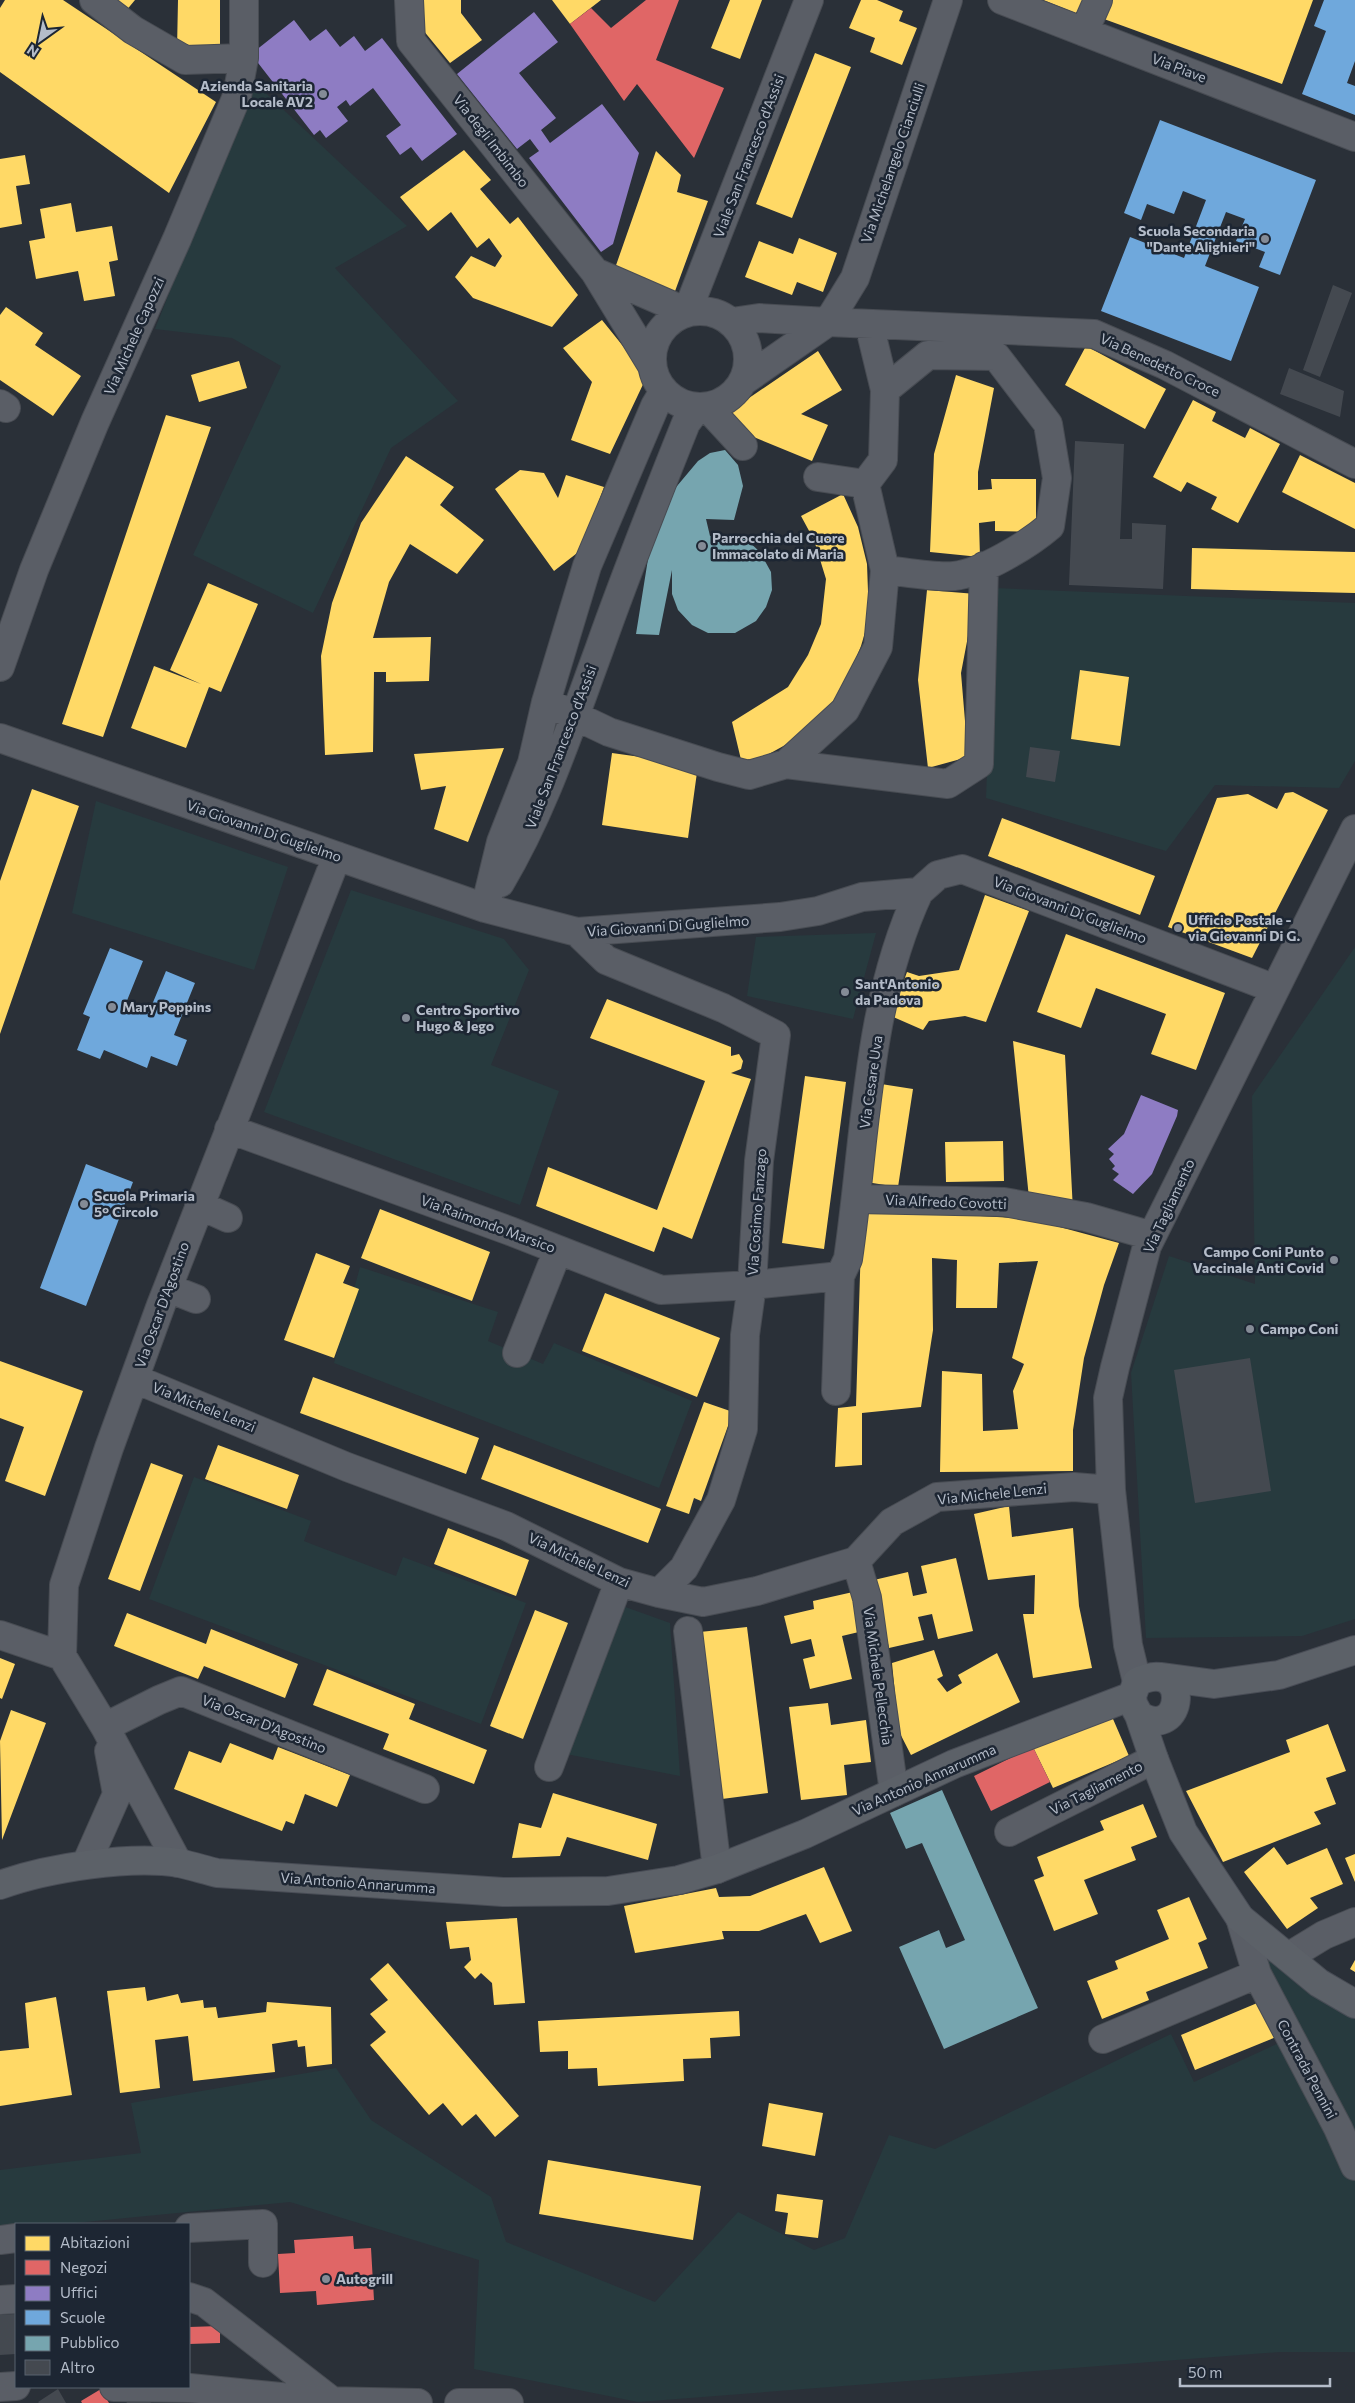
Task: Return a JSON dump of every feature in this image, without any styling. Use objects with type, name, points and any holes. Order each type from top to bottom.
[{"type":"main road","name":"Via Antonio Annarumma","points":[[0,1885],[86,1864],[178,1863],[217,1873],[503,1892],[608,1891],[680,1880],[716,1869],[805,1834],[954,1764],[1151,1696],[1214,1684],[1279,1675],[1355,1650]]},
{"type":"main road","points":[[1151,1696],[1154,1759]]},
{"type":"main road","name":"Via Tagliamento","points":[[1154,1759],[1183,1832],[1240,1918],[1319,1984],[1355,2004]]},
{"type":"street","points":[[94,0],[133,30],[185,60],[244,58]]},
{"type":"street","name":"Via Michele Capozzi","points":[[0,667],[34,570],[95,422],[177,239],[237,96],[244,58],[244,0]]},
{"type":"street","name":"Via degli Imbimbo","points":[[409,0],[411,41],[595,272],[651,364]]},
{"type":"street","name":"Viale San Francesco d'Assisi","points":[[687,312],[809,0]]},
{"type":"street","name":"Via Michelangelo Cianciulli","points":[[828,322],[855,278],[948,0]]},
{"type":"street","name":"Via Piave","points":[[1002,0],[1355,137]]},
{"type":"street","points":[[1084,32],[1098,0]]},
{"type":"street","name":"Via degli Imbimbo","points":[[595,272],[687,312]]},
{"type":"street","points":[[742,382],[748,367],[748,350],[742,335],[732,322],[718,314],[703,310],[687,312],[674,317],[656,337],[652,350],[651,364],[656,379],[664,392],[674,400],[703,407],[743,446]]},
{"type":"street","name":"Via Benedetto Croce","points":[[732,322],[759,318],[1094,334],[1165,365],[1355,464]]},
{"type":"street","points":[[703,407],[727,398],[742,382],[828,322]]},
{"type":"street","points":[[786,764],[845,710],[878,647],[885,570],[865,484],[882,460],[885,390],[869,324]]},
{"type":"street","points":[[885,390],[928,355],[996,356],[1048,424],[1057,478],[1050,526],[1030,542],[984,566],[955,576],[885,570]]},
{"type":"street","name":"Viale San Francesco d'Assisi","points":[[485,908],[502,842],[532,763],[546,702],[588,566],[655,406],[664,392]]},
{"type":"street","name":"Viale San Francesco d'Assisi","points":[[485,908],[523,844],[577,715],[620,590],[686,423],[703,407]]},
{"type":"street","points":[[818,477],[865,484]]},
{"type":"street","points":[[588,566],[620,590]]},
{"type":"street","points":[[546,702],[577,715],[609,732],[749,775],[786,764],[948,784],[978,764],[984,566]]},
{"type":"street","name":"Via Giovanni Di Guglielmo","points":[[0,738],[485,908],[577,932],[744,921],[818,911],[862,897],[919,892],[938,875],[962,869],[1275,989]]},
{"type":"street","name":"Via Tagliamento","points":[[1151,1696],[1128,1645],[1111,1490],[1109,1390],[1147,1246],[1275,989],[1348,860],[1355,829]]},
{"type":"street","name":"Via Oscar D'Agostino","points":[[62,1656],[64,1585],[109,1448],[199,1205],[337,856]]},
{"type":"street","name":"Via Cesare Uva","points":[[836,1391],[840,1276],[848,1260],[872,1065],[885,994],[904,923],[919,892]]},
{"type":"street","points":[[818,911],[844,910],[868,913],[886,916],[904,923]]},
{"type":"street","name":"Via Cosimo Fanzago","points":[[577,932],[606,960],[723,1008],[776,1035],[759,1161],[752,1285],[746,1335],[743,1429],[721,1500],[684,1568],[659,1594]]},
{"type":"street","name":"Via Raimondo Marsico","points":[[229,1129],[558,1250],[661,1290],[752,1285]]},
{"type":"street","name":"Via Alfredo Covotti","points":[[857,1199],[1004,1202],[1086,1216],[1152,1236]]},
{"type":"street","points":[[199,1205],[228,1218]]},
{"type":"street","points":[[517,1353],[558,1250]]},
{"type":"street","points":[[752,1285],[840,1276]]},
{"type":"street","points":[[168,1288],[196,1299]]},
{"type":"street","name":"Via Michele Lenzi","points":[[135,1379],[381,1480],[506,1526],[619,1582],[659,1594],[703,1602],[757,1591],[856,1561],[892,1522],[937,1496],[1074,1487],[1111,1490]]},
{"type":"street","name":"Via Michele Pellecchia","points":[[856,1561],[867,1598],[894,1792]]},
{"type":"street","points":[[549,1766],[619,1582]]},
{"type":"street","points":[[688,1631],[716,1869]]},
{"type":"street","points":[[0,1635],[62,1656],[105,1727],[178,1863]]},
{"type":"street","name":"Via Oscar D'Agostino","points":[[105,1727],[181,1691],[425,1789]]},
{"type":"street","points":[[86,1864],[117,1794],[105,1727]]},
{"type":"street","name":"Via Tagliamento","points":[[1009,1832],[1154,1759]]},
{"type":"street","name":"Via Tagliamento","points":[[1240,1918],[1257,1974]]},
{"type":"street","points":[[1288,1957],[1324,1935],[1355,1922]]},
{"type":"street","points":[[1103,2039],[1257,1974]]},
{"type":"street","name":"Contrada Pennini","points":[[1257,1974],[1338,2128],[1355,2166]]},
{"type":"street","points":[[190,2228],[262,2224],[263,2264]]},
{"type":"street","points":[[0,2240],[15,2238]]},
{"type":"street","points":[[190,2297],[204,2302],[332,2401]]},
{"type":"street","points":[[0,2300],[15,2299]]},
{"type":"street","points":[[0,2387],[15,2386]]},
{"type":"street","points":[[190,2388],[332,2401],[418,2403]]},
{"type":"street","points":[[459,2403],[509,2403]]},
{"type":"green space","points":[[253,81],[407,226],[335,268],[458,401],[391,448],[313,613],[193,555],[281,366],[232,338],[155,329]]},
{"type":"green space","points":[[994,588],[1355,603],[1355,761],[1339,788],[1215,785],[1166,851],[986,798]]},
{"type":"green space","points":[[96,801],[288,867],[254,970],[72,913]]},
{"type":"green space","name":"Centro Sportivo Hugo & Jego","points":[[351,890],[504,939],[529,970],[491,1065],[559,1091],[520,1205],[264,1112]]},
{"type":"green space","points":[[876,933],[853,1019],[747,996],[756,937]]},
{"type":"green space","name":"Campo Coni","points":[[1355,947],[1355,1619],[1302,1636],[1146,1638],[1131,1373],[1169,1256],[1255,1284],[1252,1096]]},
{"type":"green space","points":[[360,1267],[498,1312],[488,1341],[543,1364],[554,1343],[692,1401],[659,1488],[334,1363]]},
{"type":"green space","points":[[194,1477],[311,1521],[304,1541],[314,1545],[396,1576],[403,1557],[526,1603],[481,1724],[149,1599]]},
{"type":"green space","points":[[617,1604],[670,1623],[680,1776],[566,1754]]},
{"type":"green space","points":[[1252,1938],[1355,2016],[1355,2352],[1280,2352],[638,2402],[474,2369],[479,2260],[290,2202],[75,2223],[15,2223],[15,2229],[0,2231],[0,2170],[141,2153],[131,2103],[336,2068],[371,2120],[491,2197],[506,2242],[655,2302],[738,2212],[814,2250],[845,2238],[889,2135],[935,2149],[1171,2034],[1194,2082],[1281,2042]]},
{"type":"building: Abitazioni","points":[[5,0],[63,0],[216,102],[169,193],[0,72],[0,8]]},
{"type":"building: Abitazioni","points":[[114,0],[135,0],[125,12]]},
{"type":"building: Abitazioni","points":[[178,0],[220,0],[220,48],[177,49]]},
{"type":"building: Abitazioni","points":[[422,0],[461,0],[461,13],[482,40],[450,63],[423,30]]},
{"type":"building: Abitazioni","points":[[552,0],[601,0],[570,24]]},
{"type":"building: Abitazioni","points":[[730,0],[762,0],[740,59],[711,48]]},
{"type":"building: Abitazioni","points":[[861,0],[877,0],[903,11],[899,21],[917,28],[902,65],[870,52],[875,38],[849,28]]},
{"type":"building: Abitazioni","points":[[1043,0],[1089,0],[1083,16]]},
{"type":"building: Abitazioni","points":[[1111,0],[1313,0],[1282,84],[1104,19]]},
{"type":"building: Abitazioni","points":[[815,53],[851,67],[792,218],[756,204]]},
{"type":"building: Abitazioni","points":[[464,150],[491,180],[480,189],[510,224],[518,217],[578,295],[552,327],[473,298],[455,277],[471,256],[495,267],[502,256],[489,238],[477,248],[451,212],[428,231],[400,197]]},
{"type":"building: Abitazioni","points":[[656,151],[681,175],[677,192],[708,201],[674,294],[614,271]]},
{"type":"building: Abitazioni","points":[[25,155],[30,184],[16,186],[22,224],[0,228],[0,159]]},
{"type":"building: Abitazioni","points":[[71,203],[76,232],[112,226],[118,260],[109,262],[115,296],[84,301],[78,271],[36,279],[29,241],[45,238],[40,209]]},
{"type":"building: Abitazioni","points":[[799,238],[837,253],[823,292],[797,282],[792,295],[745,277],[759,241],[793,254]]},
{"type":"building: Abitazioni","points":[[6,307],[43,333],[35,345],[81,376],[53,416],[0,380],[0,315]]},
{"type":"building: Abitazioni","points":[[602,320],[647,376],[610,454],[571,440],[592,382],[563,348]]},
{"type":"building: Abitazioni","points":[[1086,346],[1166,389],[1145,429],[1065,385]]},
{"type":"building: Abitazioni","points":[[818,351],[842,390],[801,414],[828,425],[812,461],[744,433],[730,411]]},
{"type":"building: Abitazioni","points":[[239,361],[247,388],[199,402],[191,375]]},
{"type":"building: Abitazioni","points":[[956,375],[994,388],[978,472],[978,490],[992,489],[991,479],[1036,479],[1036,532],[995,531],[995,521],[979,523],[980,557],[930,552],[934,454]]},
{"type":"building: Abitazioni","points":[[1193,400],[1216,412],[1212,421],[1245,438],[1250,428],[1280,444],[1238,523],[1211,509],[1217,497],[1187,482],[1181,492],[1153,477]]},
{"type":"building: Abitazioni","points":[[166,415],[211,427],[103,737],[62,724]]},
{"type":"building: Abitazioni","points":[[1300,455],[1355,483],[1355,529],[1282,492]]},
{"type":"building: Abitazioni","points":[[406,456],[454,487],[440,505],[484,540],[457,574],[410,544],[389,582],[373,638],[431,637],[429,681],[386,682],[386,672],[374,672],[373,752],[325,755],[321,656],[332,603],[361,523]]},
{"type":"building: Abitazioni","points":[[520,470],[544,473],[558,498],[566,475],[604,487],[581,550],[554,571],[495,489]]},
{"type":"building: Abitazioni","points":[[843,494],[858,527],[867,564],[869,619],[861,646],[847,680],[826,712],[798,738],[743,768],[732,722],[788,687],[808,655],[821,624],[826,579],[814,540],[801,516]]},
{"type":"building: Abitazioni","points":[[1192,548],[1355,552],[1355,593],[1191,589]]},
{"type":"building: Abitazioni","points":[[208,583],[258,604],[221,692],[209,687],[186,748],[131,728],[154,666],[201,684],[170,670]]},
{"type":"building: Abitazioni","points":[[927,590],[976,594],[961,673],[968,757],[928,768],[918,680]]},
{"type":"building: Abitazioni","points":[[1080,670],[1129,677],[1120,746],[1071,739]]},
{"type":"building: Abitazioni","points":[[504,748],[468,842],[434,829],[446,786],[421,790],[414,754]]},
{"type":"building: Abitazioni","points":[[612,753],[698,765],[688,838],[602,825]]},
{"type":"building: Abitazioni","points":[[32,789],[79,806],[0,1034],[0,881]]},
{"type":"building: Abitazioni","points":[[1293,792],[1328,810],[1252,958],[1168,927],[1217,798],[1248,794],[1277,809],[1285,793]]},
{"type":"building: Abitazioni","points":[[1002,818],[1155,876],[1140,915],[988,856]]},
{"type":"building: Abitazioni","points":[[985,895],[1029,911],[986,1022],[965,1016],[929,1021],[923,1030],[891,1016],[907,972],[919,976],[959,970]]},
{"type":"building: Abitazioni","points":[[1066,934],[1225,993],[1196,1070],[1151,1054],[1166,1014],[1096,988],[1081,1028],[1037,1012]]},
{"type":"building: Abitazioni","points":[[607,999],[731,1047],[731,1056],[739,1054],[743,1061],[741,1069],[731,1073],[751,1079],[692,1239],[663,1227],[654,1252],[536,1206],[548,1167],[657,1210],[705,1081],[590,1038]]},
{"type":"building: Abitazioni","points":[[1013,1041],[1065,1055],[1073,1211],[1029,1198]]},
{"type":"building: Abitazioni","points":[[805,1076],[846,1082],[824,1249],[782,1243]]},
{"type":"building: Abitazioni","points":[[881,1084],[913,1089],[898,1187],[866,1182]]},
{"type":"building: Abitazioni","points":[[1003,1141],[1004,1181],[946,1182],[945,1142]]},
{"type":"building: Abitazioni","points":[[380,1209],[490,1252],[472,1301],[361,1258]]},
{"type":"building: Abitazioni","points":[[862,1209],[1030,1219],[1119,1243],[1104,1285],[1084,1358],[1073,1430],[1073,1471],[940,1472],[942,1371],[982,1374],[983,1431],[1018,1429],[1013,1391],[1024,1364],[1012,1358],[1038,1261],[999,1263],[997,1308],[956,1308],[957,1260],[932,1258],[933,1330],[921,1407],[862,1413],[862,1465],[835,1467],[838,1408],[856,1406]]},
{"type":"building: Abitazioni","points":[[316,1253],[350,1266],[343,1283],[359,1289],[334,1358],[284,1340]]},
{"type":"building: Abitazioni","points":[[605,1293],[720,1338],[697,1397],[582,1351]]},
{"type":"building: Abitazioni","points":[[0,1361],[83,1391],[45,1496],[5,1481],[24,1427],[0,1418]]},
{"type":"building: Abitazioni","points":[[313,1377],[479,1438],[466,1474],[300,1413]]},
{"type":"building: Abitazioni","points":[[704,1402],[733,1412],[701,1501],[694,1498],[689,1514],[666,1506]]},
{"type":"building: Abitazioni","points":[[218,1445],[299,1475],[287,1509],[205,1479]]},
{"type":"building: Abitazioni","points":[[494,1445],[661,1509],[648,1543],[481,1479]]},
{"type":"building: Abitazioni","points":[[151,1463],[183,1475],[140,1591],[108,1579]]},
{"type":"building: Abitazioni","points":[[1009,1506],[1012,1537],[1073,1528],[1079,1606],[1092,1668],[1033,1678],[1023,1614],[1034,1614],[1035,1575],[988,1580],[974,1514]]},
{"type":"building: Abitazioni","points":[[448,1528],[529,1560],[516,1596],[434,1564]]},
{"type":"building: Abitazioni","points":[[956,1558],[973,1631],[938,1639],[932,1614],[918,1617],[924,1640],[889,1648],[874,1580],[908,1572],[913,1596],[927,1593],[921,1566]]},
{"type":"building: Abitazioni","points":[[853,1592],[863,1631],[842,1636],[852,1679],[810,1689],[803,1659],[815,1656],[811,1639],[791,1644],[784,1616],[814,1609],[813,1601]]},
{"type":"building: Abitazioni","points":[[535,1610],[568,1623],[523,1739],[490,1726]]},
{"type":"building: Abitazioni","points":[[127,1613],[206,1644],[211,1629],[298,1664],[285,1698],[204,1666],[198,1679],[114,1646]]},
{"type":"building: Abitazioni","points":[[747,1627],[768,1793],[722,1799],[700,1632]]},
{"type":"building: Abitazioni","points":[[934,1650],[943,1676],[937,1679],[947,1692],[962,1683],[958,1675],[997,1653],[1020,1702],[911,1755],[887,1708],[896,1704],[892,1663]]},
{"type":"building: Abitazioni","points":[[0,1658],[15,1664],[2,1699],[0,1698]]},
{"type":"building: Abitazioni","points":[[327,1669],[415,1704],[409,1719],[487,1750],[474,1784],[383,1749],[389,1734],[313,1705]]},
{"type":"building: Abitazioni","points":[[828,1703],[831,1725],[866,1720],[871,1762],[844,1765],[847,1795],[801,1800],[789,1707]]},
{"type":"building: Abitazioni","points":[[11,1710],[46,1723],[2,1840],[0,1741]]},
{"type":"building: Abitazioni","points":[[1110,1712],[1129,1756],[1053,1788],[1033,1747]]},
{"type":"building: Abitazioni","points":[[1328,1724],[1346,1771],[1326,1778],[1336,1804],[1314,1812],[1321,1824],[1223,1862],[1186,1791],[1290,1752],[1286,1740]]},
{"type":"building: Abitazioni","points":[[230,1743],[273,1760],[278,1747],[350,1775],[337,1807],[305,1794],[294,1824],[286,1821],[282,1831],[174,1789],[189,1751],[221,1763]]},
{"type":"building: Abitazioni","points":[[553,1793],[657,1824],[648,1860],[567,1837],[560,1856],[512,1858],[519,1823],[541,1828]]},
{"type":"building: Abitazioni","points":[[1143,1804],[1157,1837],[1131,1847],[1136,1860],[1084,1880],[1098,1914],[1054,1931],[1034,1880],[1044,1876],[1037,1857],[1104,1830],[1100,1821]]},
{"type":"building: Abitazioni","points":[[1274,1847],[1287,1865],[1327,1848],[1343,1884],[1310,1898],[1318,1908],[1287,1929],[1244,1872]]},
{"type":"building: Abitazioni","points":[[1355,1854],[1355,1882],[1345,1858]]},
{"type":"building: Abitazioni","points":[[824,1867],[852,1931],[820,1943],[806,1914],[759,1931],[722,1931],[724,1939],[635,1953],[624,1906],[716,1888],[719,1897],[750,1896]]},
{"type":"building: Abitazioni","points":[[1189,1897],[1207,1939],[1198,1943],[1208,1968],[1146,1992],[1149,2000],[1102,2019],[1087,1981],[1118,1969],[1115,1961],[1169,1939],[1157,1910]]},
{"type":"building: Abitazioni","points":[[517,1918],[525,2003],[494,2005],[492,1983],[481,1973],[475,1979],[464,1967],[471,1960],[469,1947],[450,1949],[446,1922]]},
{"type":"building: Abitazioni","points":[[1355,1960],[1355,1972],[1350,1969]]},
{"type":"building: Abitazioni","points":[[388,1963],[519,2116],[495,2137],[476,2114],[462,2126],[443,2103],[429,2115],[370,2045],[386,2032],[370,2014],[388,2000],[370,1979]]},
{"type":"building: Abitazioni","points":[[145,1987],[147,2001],[178,1994],[181,2003],[203,2000],[204,2008],[216,2007],[218,2018],[266,2012],[267,2002],[331,2007],[332,2064],[307,2067],[305,2046],[298,2047],[297,2040],[272,2044],[275,2072],[193,2081],[188,2036],[155,2040],[160,2088],[120,2093],[107,1991]]},
{"type":"building: Abitazioni","points":[[56,1997],[72,2095],[0,2106],[0,2051],[29,2048],[25,2003]]},
{"type":"building: Abitazioni","points":[[1262,2001],[1276,2037],[1195,2070],[1181,2035]]},
{"type":"building: Abitazioni","points":[[739,2011],[740,2036],[710,2038],[711,2058],[683,2059],[684,2081],[598,2086],[597,2068],[568,2069],[568,2051],[540,2052],[538,2021]]},
{"type":"building: Abitazioni","points":[[769,2103],[823,2113],[815,2156],[762,2146]]},
{"type":"building: Abitazioni","points":[[548,2160],[701,2186],[693,2240],[539,2214]]},
{"type":"building: Abitazioni","points":[[777,2194],[823,2200],[818,2238],[785,2234],[788,2213],[775,2211]]},
{"type":"building: Negozi","points":[[646,0],[679,0],[656,60],[724,88],[694,158],[637,84],[624,101],[570,24],[591,8],[611,28]]},
{"type":"building: Negozi","points":[[1033,1747],[1050,1782],[991,1811],[974,1776]]},
{"type":"building: Negozi","points":[[353,2236],[354,2249],[371,2248],[374,2300],[317,2305],[316,2291],[280,2293],[278,2254],[295,2253],[294,2240]]},
{"type":"building: Negozi","points":[[220,2326],[220,2343],[190,2344],[190,2327]]},
{"type":"building: Negozi","points":[[101,2389],[109,2403],[82,2403],[81,2401]]},
{"type":"building: Uffici","points":[[534,12],[558,42],[519,73],[556,118],[541,130],[550,143],[602,104],[639,153],[613,244],[601,252],[529,158],[539,151],[530,139],[517,149],[457,74]]},
{"type":"building: Uffici","name":"Azienda Sanitaria Locale AV2","points":[[294,20],[310,41],[326,29],[340,47],[354,36],[365,51],[382,38],[457,134],[422,161],[411,147],[400,155],[386,136],[401,125],[373,88],[350,106],[346,100],[337,107],[348,121],[326,138],[320,130],[314,135],[251,54]]},
{"type":"building: Uffici","points":[[1141,1095],[1178,1110],[1152,1174],[1133,1194],[1113,1180],[1119,1174],[1112,1169],[1115,1166],[1109,1159],[1114,1154],[1108,1149],[1124,1134]]},
{"type":"building: Scuole","points":[[1324,0],[1355,0],[1355,61],[1347,83],[1355,86],[1355,115],[1302,94],[1326,31],[1314,26]]},
{"type":"building: Scuole","name":"Scuola Secondaria \"Dante Alighieri\"","points":[[1160,120],[1316,180],[1280,275],[1259,267],[1265,252],[1236,241],[1245,219],[1226,212],[1205,266],[1259,287],[1231,361],[1101,311],[1130,237],[1184,258],[1206,200],[1183,191],[1174,214],[1147,204],[1141,220],[1124,213]]},
{"type":"building: Scuole","name":"Mary Poppins","points":[[110,948],[143,961],[126,1003],[149,1012],[166,971],[195,983],[174,1035],[187,1040],[177,1066],[151,1056],[147,1068],[104,1050],[100,1059],[77,1050],[90,1017],[83,1014]]},
{"type":"building: Scuole","points":[[86,1164],[133,1182],[86,1306],[40,1288]]},
{"type":"building: Pubblico","name":"Parrocchia del Cuore Immacolato di Maria","points":[[725,450],[738,465],[743,486],[734,520],[706,519],[710,536],[731,534],[747,540],[760,552],[771,572],[772,590],[766,607],[756,621],[735,633],[708,633],[692,625],[678,610],[672,594],[672,570],[659,635],[636,634],[652,534],[672,492],[698,461],[710,453]]},
{"type":"building: Pubblico","points":[[942,1790],[1038,2008],[944,2049],[899,1947],[939,1930],[946,1948],[965,1940],[922,1843],[906,1849],[890,1813]]},
{"type":"building: Altro","points":[[1333,285],[1352,293],[1320,377],[1303,370]]},
{"type":"building: Altro","points":[[1289,368],[1344,391],[1340,417],[1280,394]]},
{"type":"building: Altro","points":[[1075,441],[1124,444],[1120,539],[1132,539],[1132,523],[1166,525],[1163,589],[1069,585]]},
{"type":"building: Altro","points":[[1030,747],[1060,751],[1055,782],[1026,777]]},
{"type":"building: Altro","points":[[1250,1358],[1271,1491],[1195,1503],[1174,1370]]},
{"type":"building: Altro","points":[[15,2314],[15,2354],[0,2355],[0,2315]]},
{"type":"building: Altro","points":[[143,2388],[151,2403],[127,2403],[123,2397]]},
{"type":"building: Altro","points":[[58,2389],[66,2403],[38,2402]]},
{"type":"place","name":"Azienda Sanitaria Locale AV2","points":[[323,94]]},
{"type":"place","name":"Scuola Secondaria \"Dante Alighieri\"","points":[[1265,239]]},
{"type":"place","name":"Parrocchia del Cuore Immacolato di Maria","points":[[702,546]]},
{"type":"place","name":"Ufficio Postale - via Giovanni Di G.","points":[[1178,928]]},
{"type":"place","name":"Sant'Antonio da Padova","points":[[845,992]]},
{"type":"place","name":"Mary Poppins","points":[[112,1007]]},
{"type":"place","name":"Centro Sportivo Hugo & Jego","points":[[406,1018]]},
{"type":"place","name":"Scuola Primaria 5° Circolo","points":[[84,1204]]},
{"type":"place","name":"Campo Coni Punto Vaccinale Anti Covid","points":[[1334,1260]]},
{"type":"place","name":"Campo Coni","points":[[1250,1329]]},
{"type":"place","name":"Autogrill","points":[[326,2279]]}]
